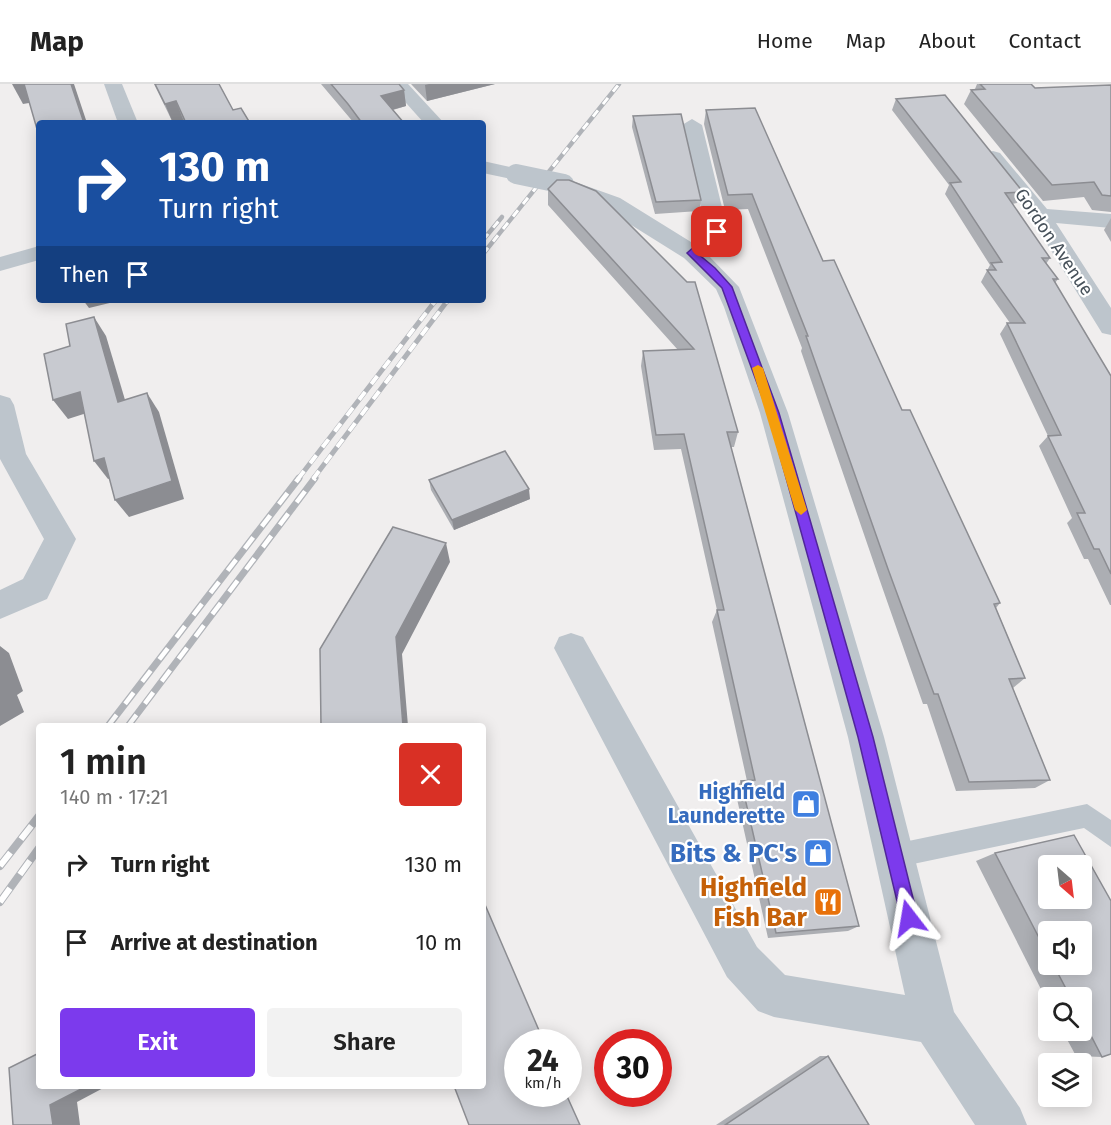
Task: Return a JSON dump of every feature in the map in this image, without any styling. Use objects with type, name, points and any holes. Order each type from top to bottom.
[{"type":"street","points":[[113,84],[127,120]]},
{"type":"street","points":[[398,84],[431,120]]},
{"type":"street","points":[[692,125],[717,232],[692,253]]},
{"type":"street","name":"Gordon Avenue","points":[[977,137],[1040,215],[1111,327]]},
{"type":"street","points":[[486,168],[564,184],[612,203],[692,253],[727,287],[774,413],[866,737],[934,1022],[1003,1125]]},
{"type":"street","points":[[1040,215],[1111,221]]},
{"type":"street","points":[[0,264],[36,255]]},
{"type":"street","points":[[0,405],[12,455],[60,539],[34,589],[0,606]]},
{"type":"street","points":[[571,648],[742,962],[774,995],[934,1022]]},
{"type":"lane","points":[[894,856],[1087,816],[1111,836]]},
{"type":"building","points":[[24,84],[71,84],[83,120],[36,120],[36,126]]},
{"type":"building","points":[[155,84],[219,84],[233,110],[241,108],[248,120],[185,120],[176,101],[165,104]]},
{"type":"building","points":[[331,84],[399,84],[404,90],[381,96],[401,120],[360,120]]},
{"type":"building","points":[[980,84],[1031,84],[1035,88],[1111,85],[1111,196],[1102,195],[1094,182],[1052,185],[971,90],[985,89]]},
{"type":"building","points":[[945,95],[1023,192],[1005,193],[1050,258],[1042,258],[1058,279],[1053,279],[1111,376],[1111,574],[1099,549],[1094,549],[1077,513],[1085,513],[1048,436],[1061,435],[1007,323],[1025,323],[987,270],[996,270],[991,263],[1002,262],[950,183],[961,182],[896,99]]},
{"type":"building","points":[[755,108],[823,261],[834,260],[902,410],[910,410],[1000,603],[994,604],[1025,678],[1009,679],[1050,780],[969,782],[938,694],[934,694],[888,569],[806,336],[808,336],[752,194],[728,195],[706,110]]},
{"type":"building","points":[[681,114],[701,200],[656,202],[633,116]]},
{"type":"building","points":[[557,180],[569,180],[596,191],[687,282],[695,282],[738,432],[727,432],[859,926],[776,933],[741,781],[755,780],[717,610],[724,610],[684,434],[656,435],[643,351],[694,349],[548,189]]},
{"type":"building","points":[[94,317],[118,402],[147,393],[172,481],[115,500],[104,458],[94,461],[80,392],[53,400],[44,354],[70,346],[66,324]]},
{"type":"building","points":[[505,451],[529,489],[452,520],[429,480]]},
{"type":"building","points":[[393,527],[446,543],[396,637],[403,723],[321,723],[320,649]]},
{"type":"building","points":[[1074,835],[1085,855],[1038,855],[1038,909],[1092,909],[1092,867],[1111,901],[1111,1054],[1102,1057],[1092,1038],[1092,987],[1065,987],[1059,975],[1092,975],[1092,921],[1038,921],[1038,936],[995,853]]},
{"type":"building","points":[[486,907],[538,1029],[504,1029],[504,1107],[572,1107],[580,1125],[469,1125],[455,1089],[486,1089]]},
{"type":"building","points":[[36,1054],[36,1089],[81,1089],[50,1105],[53,1125],[13,1125],[9,1068]]},
{"type":"building","points":[[828,1056],[869,1125],[725,1125]]},
{"type":"railway","points":[[486,250],[619,84]]},
{"type":"railway","points":[[486,236],[502,217]]},
{"type":"railway","points":[[298,479],[434,303]]},
{"type":"railway","points":[[313,479],[446,303]]},
{"type":"railway","points":[[110,723],[299,478]]},
{"type":"railway","points":[[130,723],[315,478]]},
{"type":"railway","points":[[0,866],[36,820]]},
{"type":"railway","points":[[0,902],[36,852]]},
{"type":"slow traffic","points":[[758,368],[774,413],[801,510]]},
{"type":"place","name":"Highfield Launderette","points":[[806,804]]},
{"type":"place","name":"Bits & PC's","points":[[818,853]]},
{"type":"place","name":"Highfield Fish Bar","points":[[828,902]]},
{"type":"route","points":[[717,232],[692,253],[727,287],[774,413],[866,737],[909,918]]}]
